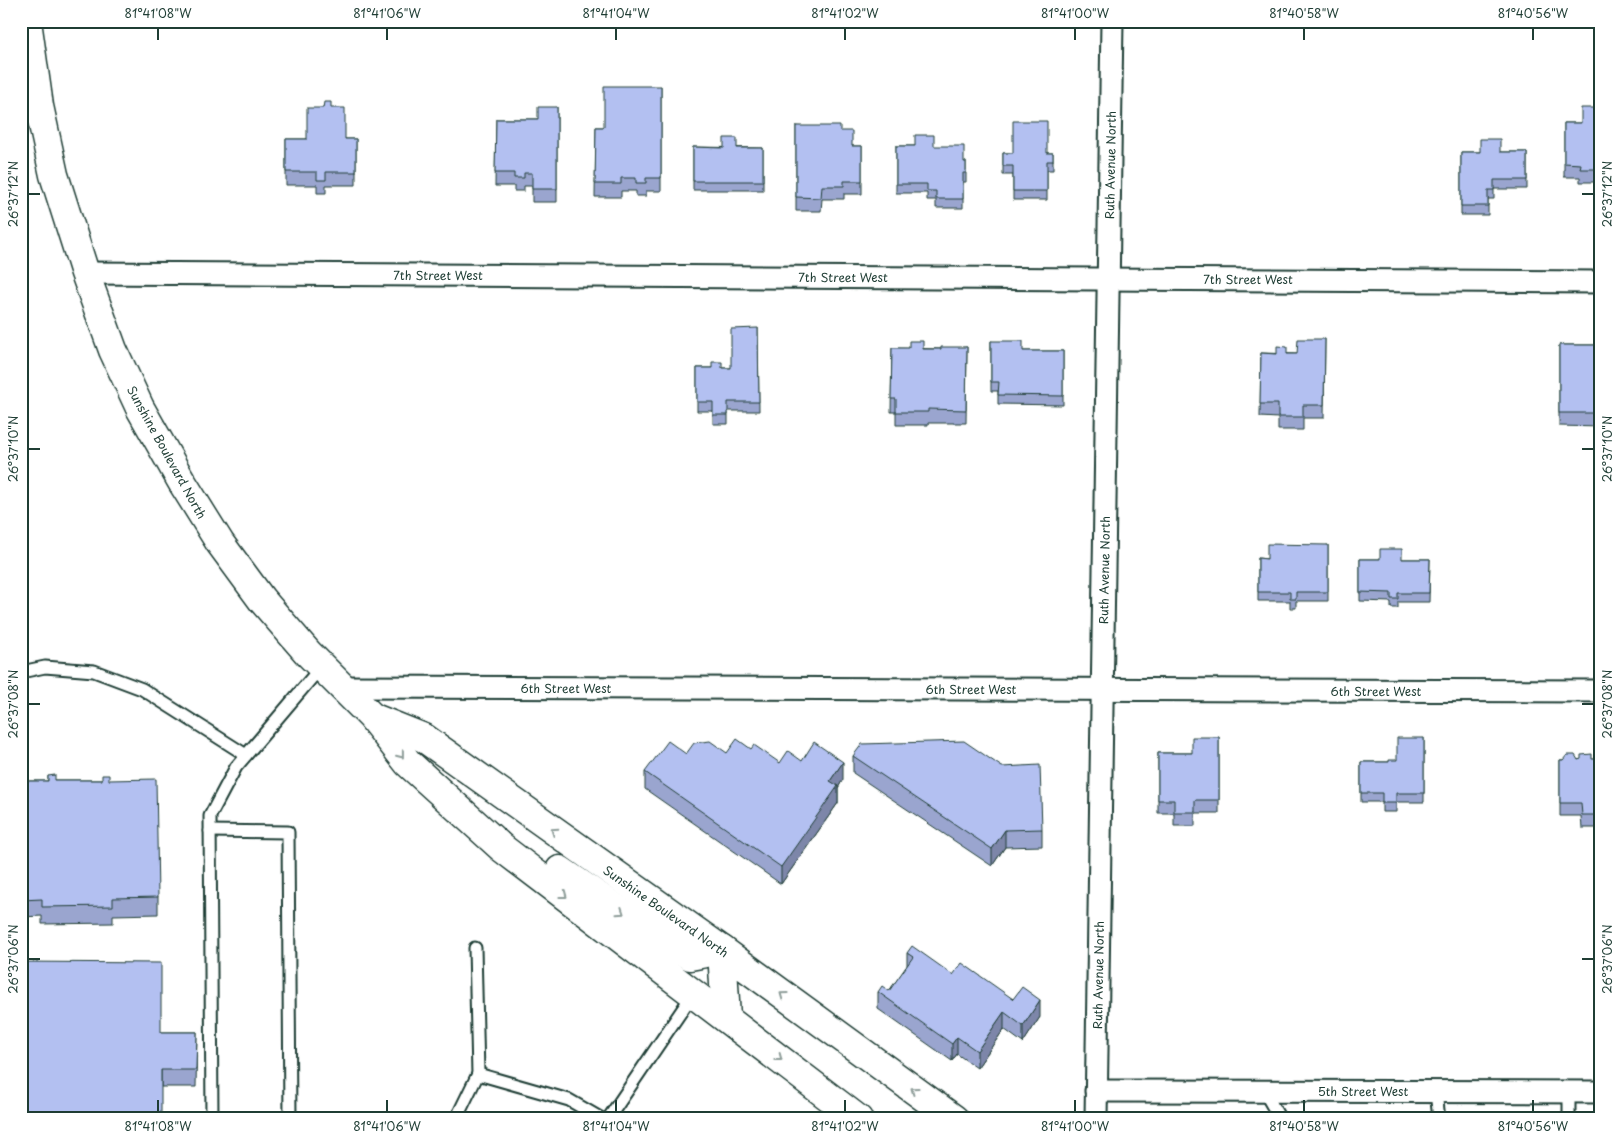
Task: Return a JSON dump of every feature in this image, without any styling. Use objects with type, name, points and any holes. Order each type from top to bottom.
[{"type":"street","name":"Sunshine Boulevard North","points":[[27,21],[39,106],[54,175],[85,273],[113,350],[140,408],[182,482],[220,543],[262,600],[322,667],[371,716],[408,763],[502,848],[858,1119]]},
{"type":"street","name":"Ruth Avenue North","points":[[1096,1119],[1112,21]]},
{"type":"street","name":"7th Street West","points":[[85,273],[1601,282]]},
{"type":"street","name":"6th Street West","points":[[341,687],[1601,691]]},
{"type":"street","name":"Sunshine Boulevard North","points":[[371,716],[424,738],[722,950],[954,1119]]},
{"type":"street","points":[[502,848],[546,860],[690,956],[722,950],[726,1018]]},
{"type":"street","name":"5th Street West","points":[[1096,1091],[1601,1092]]},
{"type":"lane","points":[[21,672],[45,667],[94,671],[142,689],[246,755]]},
{"type":"lane","points":[[212,1119],[210,816],[236,767],[322,667]]},
{"type":"lane","points":[[210,831],[288,832],[290,1119]]},
{"type":"lane","points":[[456,1119],[478,1074],[475,948]]},
{"type":"lane","points":[[608,1119],[694,994]]},
{"type":"lane","points":[[478,1074],[569,1100],[602,1119]]},
{"type":"lane","points":[[1264,1091],[1280,1119]]},
{"type":"lane","points":[[1436,1092],[1439,1119]]},
{"type":"lane","points":[[1569,1092],[1569,1119]]},
{"type":"building","points":[[604,86],[661,86],[661,178],[646,178],[646,183],[636,183],[636,178],[621,178],[621,184],[595,184],[596,127],[604,127]]},
{"type":"building","points":[[324,102],[331,102],[331,108],[345,108],[345,139],[356,139],[356,172],[326,172],[326,180],[317,180],[317,172],[286,172],[286,139],[307,139],[307,108],[323,108]]},
{"type":"building","points":[[538,107],[557,107],[557,189],[532,189],[532,173],[524,173],[524,178],[514,178],[514,173],[495,173],[496,119],[538,119]]},
{"type":"building","points":[[1581,108],[1601,108],[1601,164],[1599,164],[1599,169],[1580,169],[1581,164],[1564,163],[1564,123],[1581,123]]},
{"type":"building","points":[[1013,121],[1047,121],[1047,153],[1053,153],[1053,161],[1047,161],[1047,191],[1013,191],[1013,166],[1003,166],[1003,153],[1013,153]]},
{"type":"building","points":[[796,126],[840,126],[840,131],[852,131],[852,146],[862,146],[862,181],[844,181],[844,186],[822,186],[821,198],[796,197]]},
{"type":"building","points":[[915,135],[934,135],[934,146],[964,146],[966,173],[963,173],[963,199],[936,199],[936,191],[927,191],[927,184],[896,184],[896,146],[915,146]]},
{"type":"building","points":[[724,138],[737,138],[737,148],[763,148],[763,181],[693,181],[693,147],[724,148]]},
{"type":"building","points":[[1480,139],[1500,139],[1500,152],[1527,152],[1527,180],[1494,180],[1494,190],[1488,190],[1488,206],[1461,206],[1461,152],[1480,152]]},
{"type":"building","points":[[758,328],[759,402],[728,402],[728,415],[713,415],[713,402],[697,402],[697,368],[712,368],[712,362],[722,362],[722,368],[731,368],[731,329]]},
{"type":"building","points":[[1298,339],[1325,339],[1324,405],[1303,405],[1303,417],[1278,417],[1278,404],[1260,404],[1261,353],[1277,354],[1277,346],[1287,347],[1287,354],[1297,354]]},
{"type":"building","points":[[909,341],[923,341],[923,349],[967,347],[966,410],[928,409],[928,412],[896,412],[896,399],[891,399],[892,348],[909,348]]},
{"type":"building","points":[[991,341],[1023,341],[1023,351],[1063,351],[1063,396],[998,395],[999,382],[991,382]]},
{"type":"building","points":[[1559,345],[1601,345],[1601,413],[1559,413]]},
{"type":"building","points":[[1267,544],[1328,545],[1328,592],[1296,592],[1296,599],[1290,599],[1290,592],[1258,592],[1258,558],[1267,559]]},
{"type":"building","points":[[1380,549],[1402,549],[1402,559],[1430,559],[1429,593],[1398,593],[1398,599],[1391,599],[1391,593],[1360,592],[1360,559],[1380,559]]},
{"type":"building","points":[[1599,733],[1601,733],[1601,815],[1582,815],[1581,803],[1560,803],[1560,760],[1563,760],[1567,755],[1575,755],[1578,760],[1581,759],[1581,755],[1592,754],[1592,759],[1599,759]]},
{"type":"building","points":[[1192,737],[1219,737],[1219,800],[1195,800],[1195,812],[1174,812],[1174,800],[1158,800],[1158,753],[1192,753]]},
{"type":"building","points":[[1397,738],[1424,738],[1424,793],[1396,793],[1396,803],[1382,803],[1382,793],[1361,793],[1361,762],[1389,762],[1389,760],[1397,760]]},
{"type":"building","points":[[737,739],[751,749],[754,745],[780,763],[788,751],[802,761],[814,742],[843,762],[830,781],[838,786],[781,867],[645,772],[668,741],[686,754],[694,743],[710,741],[727,753]]},
{"type":"building","points":[[964,741],[1002,767],[1040,765],[1042,829],[1005,830],[992,849],[853,756],[862,744]]},
{"type":"building","points":[[55,775],[55,780],[102,780],[102,775],[109,775],[109,780],[156,779],[158,897],[113,898],[113,906],[42,907],[42,899],[21,900],[21,781],[48,781],[48,776]]},
{"type":"building","points":[[912,946],[953,975],[962,963],[1013,999],[1022,987],[1040,1000],[1023,1026],[1004,1012],[977,1051],[957,1037],[952,1044],[878,992],[882,986],[889,991],[913,957],[907,953]]},
{"type":"building","points":[[21,962],[161,963],[161,1032],[197,1032],[196,1070],[161,1070],[161,1119],[21,1119]]}]
